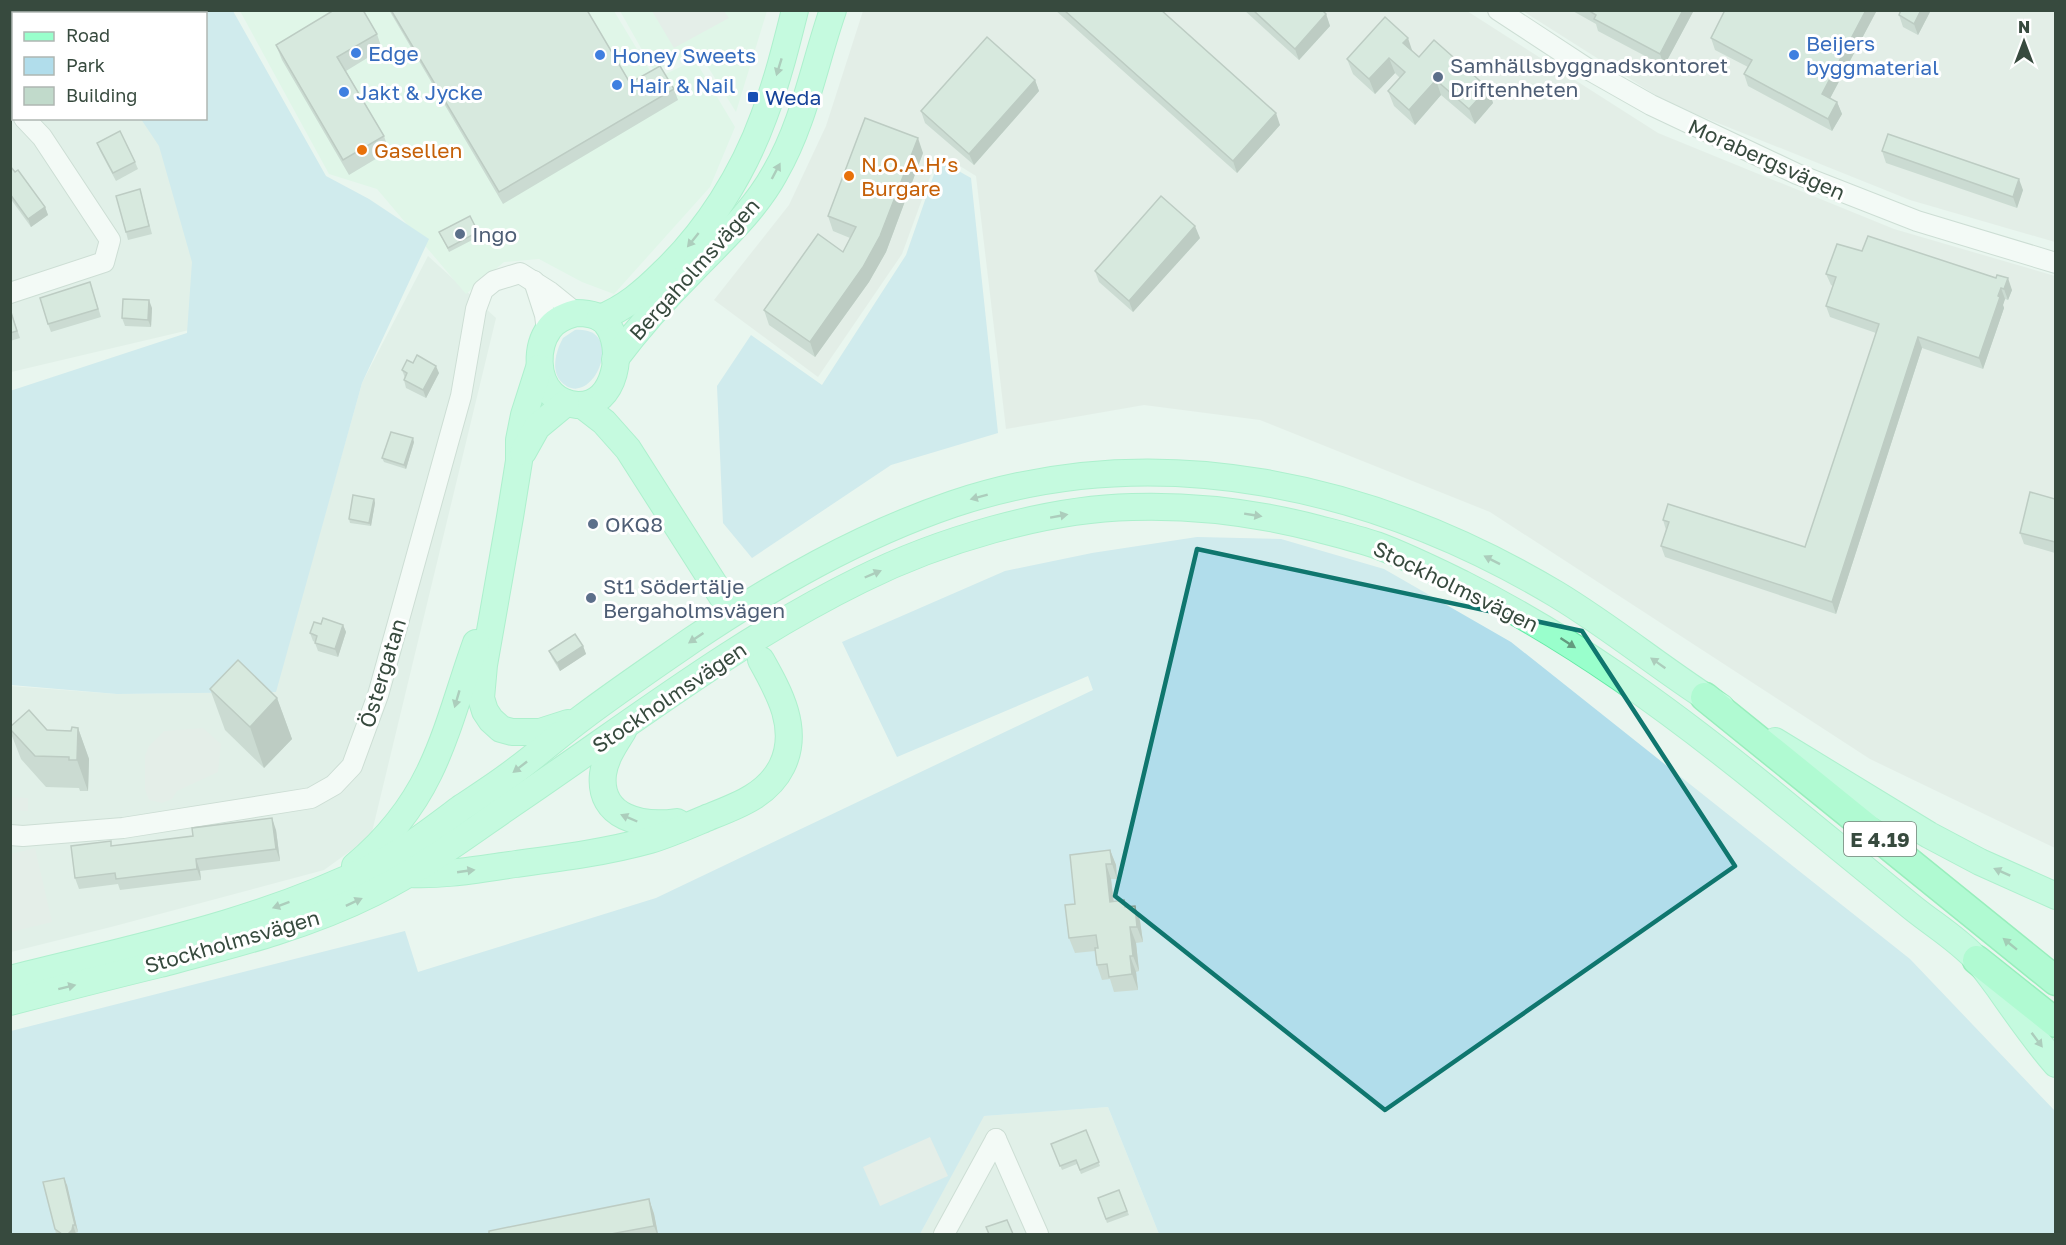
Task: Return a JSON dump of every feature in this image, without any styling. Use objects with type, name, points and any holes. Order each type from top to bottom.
[{"type":"highway","name":"E 4.19","points":[[1705,697],[2055,981]]},
{"type":"highway","name":"E 4.19","points":[[1977,960],[2055,1023]]},
{"type":"main road","name":"Bergaholmsvägen","points":[[588,316],[625,306],[644,292],[678,259],[711,219],[735,180],[764,117],[795,10]]},
{"type":"main road","name":"Bergaholmsvägen","points":[[615,359],[680,283],[741,221],[776,173],[793,137],[833,10]]},
{"type":"main road","points":[[519,461],[537,426],[574,404],[598,400],[608,388],[612,380],[615,359],[610,330],[606,323],[588,316],[560,319],[547,331],[519,440],[519,461],[481,684],[481,698],[485,711],[501,729],[512,732],[540,732],[582,718]]},
{"type":"main road","points":[[539,368],[545,385],[551,393],[604,422],[628,449],[723,598]]},
{"type":"main road","points":[[608,388],[628,449]]},
{"type":"main road","name":"Stockholmsvägen","points":[[10,979],[234,921],[336,884],[377,865],[413,843],[513,773],[582,718],[670,655],[780,583],[865,539],[957,503],[996,492],[1063,479],[1113,474],[1161,473],[1252,480],[1301,489],[1390,514],[1441,535],[1556,594],[1705,697],[1929,835],[1980,862],[2055,896]]},
{"type":"main road","name":"Stockholmsvägen","points":[[10,1002],[267,935],[338,910],[408,874],[719,661],[777,624],[863,578],[942,546],[988,531],[1033,520],[1128,507],[1217,510],[1258,516],[1299,524],[1376,545],[1497,601],[1555,635],[1617,675],[1687,726],[1977,960],[2055,1064]]},
{"type":"main road","points":[[336,884],[390,832],[428,775],[447,730],[466,669],[498,584]]},
{"type":"main road","points":[[408,874],[449,874],[625,846],[673,832],[756,796],[772,781],[782,766],[787,750],[788,722],[784,705],[778,689],[761,660]]},
{"type":"main road","points":[[626,726],[613,746],[603,772],[606,796],[611,806],[632,820],[647,824],[707,818]]},
{"type":"street","name":"Morabergsvägen","points":[[1498,10],[1591,71],[1651,105],[1797,174],[1917,221],[2055,263]]},
{"type":"street","points":[[10,293],[104,262],[111,240],[42,137],[26,120]]},
{"type":"street","name":"Östergatan","points":[[10,835],[23,836],[123,828],[310,798],[334,785],[352,766],[378,695],[461,396],[476,309],[483,290],[494,281],[520,273],[534,280]]},
{"type":"street","points":[[534,280],[588,316]]},
{"type":"street","points":[[534,280],[545,315],[547,331]]},
{"type":"street","points":[[944,1234],[996,1139],[1038,1234]]},
{"type":"highlighted area","points":[[1197,549],[1582,631],[1735,866],[1385,1110],[1115,896]]},
{"type":"shaded area","points":[[10,11],[147,11],[12,12],[12,120],[190,120],[265,312],[11,372]]},
{"type":"shaded area","points":[[240,11],[614,11],[655,79],[695,60],[735,127],[710,187],[614,294],[582,282],[539,259],[504,262],[466,294],[377,189],[329,174]]},
{"type":"shaded area","points":[[620,11],[767,11],[736,112],[698,51],[654,71]]},
{"type":"shaded area","points":[[652,11],[724,11],[729,18],[674,48]]},
{"type":"shaded area","points":[[863,11],[1467,11],[1658,133],[1894,229],[2055,276],[2055,848],[1870,759],[1490,512],[1260,420],[1144,405],[1006,429],[976,176],[939,153],[902,254],[818,377],[714,300],[789,205],[826,126]]},
{"type":"shaded area","points":[[1523,11],[2055,11],[2055,242],[1910,200],[1668,103]]},
{"type":"shaded area","points":[[428,256],[496,318],[371,836],[324,870],[11,952],[10,686],[117,694],[275,692],[362,383]]},
{"type":"shaded area","points":[[203,728],[221,744],[218,772],[177,791],[172,799],[162,803],[149,800],[145,789],[145,756],[149,746],[164,731]]},
{"type":"shaded area","points":[[11,797],[28,798],[28,811],[11,810]]},
{"type":"shaded area","points":[[35,848],[52,922],[11,932],[11,854]]},
{"type":"shaded area","points":[[1108,1107],[1159,1234],[920,1234],[983,1116]]},
{"type":"shaded area","points":[[930,1137],[948,1176],[880,1206],[863,1167]]},
{"type":"green space","points":[[233,11],[326,176],[369,199],[429,239],[362,383],[276,692],[117,694],[11,685],[10,391],[187,333],[192,262],[159,146],[142,120],[207,120],[207,12],[64,12]]},
{"type":"green space","points":[[939,160],[971,178],[998,433],[891,465],[752,558],[723,523],[717,386],[751,335],[822,385],[906,255]]},
{"type":"green space","points":[[575,330],[592,333],[600,341],[602,354],[599,368],[592,380],[582,387],[571,388],[559,379],[555,364],[563,338]]},
{"type":"green space","points":[[1197,537],[1281,539],[1384,569],[1511,642],[1910,959],[2055,1111],[2055,1234],[1159,1234],[1108,1107],[984,1116],[920,1234],[11,1234],[11,1031],[405,931],[418,972],[656,898],[1093,690],[1088,676],[897,757],[842,642],[1005,571],[1092,553]]},
{"type":"building","points":[[334,10],[363,10],[377,34],[337,57],[384,136],[343,160],[276,45]]},
{"type":"building","points":[[391,10],[587,10],[630,83],[660,66],[674,89],[499,192]]},
{"type":"building","points":[[1064,10],[1161,10],[1276,113],[1233,161]]},
{"type":"building","points":[[1253,10],[1322,10],[1326,14],[1295,49]]},
{"type":"building","points":[[1588,10],[1683,10],[1660,54],[1594,19],[1596,15]]},
{"type":"building","points":[[1725,10],[1866,10],[1822,94],[1837,102],[1828,119],[1744,74],[1752,60],[1711,38]]},
{"type":"building","points":[[1901,10],[1921,10],[1914,24],[1899,15]]},
{"type":"building","points":[[1385,17],[1408,38],[1403,43],[1419,57],[1434,40],[1488,88],[1469,109],[1436,80],[1409,110],[1388,91],[1405,72],[1389,58],[1369,79],[1347,59]]},
{"type":"building","points":[[987,37],[1035,80],[969,154],[921,111]]},
{"type":"building","points":[[865,118],[918,138],[880,236],[863,267],[810,342],[764,310],[818,234],[843,252],[856,227],[828,216]]},
{"type":"building","points":[[120,131],[135,162],[113,173],[97,143]]},
{"type":"building","points":[[1888,134],[2019,179],[2013,197],[1882,151]]},
{"type":"building","points":[[10,166],[15,172],[18,170],[45,207],[28,219],[10,194]]},
{"type":"building","points":[[140,189],[149,226],[126,232],[116,196]]},
{"type":"building","points":[[1161,196],[1195,226],[1129,301],[1095,271]]},
{"type":"building","points":[[470,216],[478,232],[448,248],[439,232]]},
{"type":"building","points":[[1868,236],[1996,278],[1997,275],[2008,278],[2004,289],[2001,288],[1998,296],[2000,297],[1979,358],[1918,337],[1832,602],[1661,546],[1669,522],[1663,520],[1668,504],[1805,547],[1879,324],[1826,306],[1836,277],[1826,274],[1837,244],[1862,251]]},
{"type":"building","points":[[90,282],[98,309],[48,324],[40,298]]},
{"type":"building","points":[[123,299],[149,300],[148,320],[122,318]]},
{"type":"building","points":[[10,309],[17,331],[10,333]]},
{"type":"building","points":[[417,355],[436,366],[423,390],[404,380],[407,373],[402,370],[407,360],[413,363]]},
{"type":"building","points":[[391,432],[413,438],[404,465],[382,458]]},
{"type":"building","points":[[2030,492],[2055,499],[2055,542],[2020,533]]},
{"type":"building","points":[[353,495],[374,499],[369,523],[349,519]]},
{"type":"building","points":[[323,618],[343,625],[335,649],[315,643],[317,636],[310,633],[314,622],[321,624]]},
{"type":"building","points":[[575,634],[583,646],[557,663],[549,651]]},
{"type":"building","points":[[238,660],[277,698],[250,727],[210,689]]},
{"type":"building","points":[[29,710],[47,730],[71,731],[72,727],[78,728],[77,760],[69,760],[69,757],[35,756],[10,729]]},
{"type":"building","points":[[272,818],[276,849],[196,859],[197,869],[116,879],[115,873],[75,878],[71,846],[111,841],[111,846],[193,836],[192,828]]},
{"type":"building","points":[[1110,850],[1112,864],[1106,864],[1110,902],[1124,900],[1125,907],[1135,906],[1137,927],[1130,927],[1132,974],[1109,977],[1107,964],[1097,965],[1096,935],[1069,938],[1065,905],[1075,904],[1070,855]]},
{"type":"building","points":[[1086,1130],[1099,1162],[1080,1170],[1076,1160],[1060,1166],[1051,1144]]},
{"type":"building","points":[[64,1178],[75,1225],[68,1234],[62,1234],[55,1229],[43,1182]]},
{"type":"building","points":[[1119,1190],[1127,1211],[1106,1219],[1098,1198]]},
{"type":"building","points":[[649,1199],[654,1226],[611,1234],[489,1234],[489,1231]]},
{"type":"building","points":[[1007,1220],[1013,1234],[989,1234],[986,1227]]},
{"type":"place","name":"Edge","points":[[356,53]]},
{"type":"place","name":"Honey Sweets","points":[[600,55]]},
{"type":"place","name":"Beijers byggmaterial","points":[[1794,55]]},
{"type":"place","name":"Samhällsbyggnadskontoret Driftenheten","points":[[1438,77]]},
{"type":"place","name":"Hair & Nail","points":[[617,85]]},
{"type":"place","name":"Jakt & Jycke","points":[[344,92]]},
{"type":"place","name":"Weda","points":[[753,97]]},
{"type":"place","name":"Gasellen","points":[[362,150]]},
{"type":"place","name":"N.O.A.H’s Burgare","points":[[849,176]]},
{"type":"place","name":"Ingo","points":[[460,234]]},
{"type":"place","name":"OKQ8","points":[[593,524]]},
{"type":"place","name":"St1 Södertälje Bergaholmsvägen","points":[[591,598]]}]
